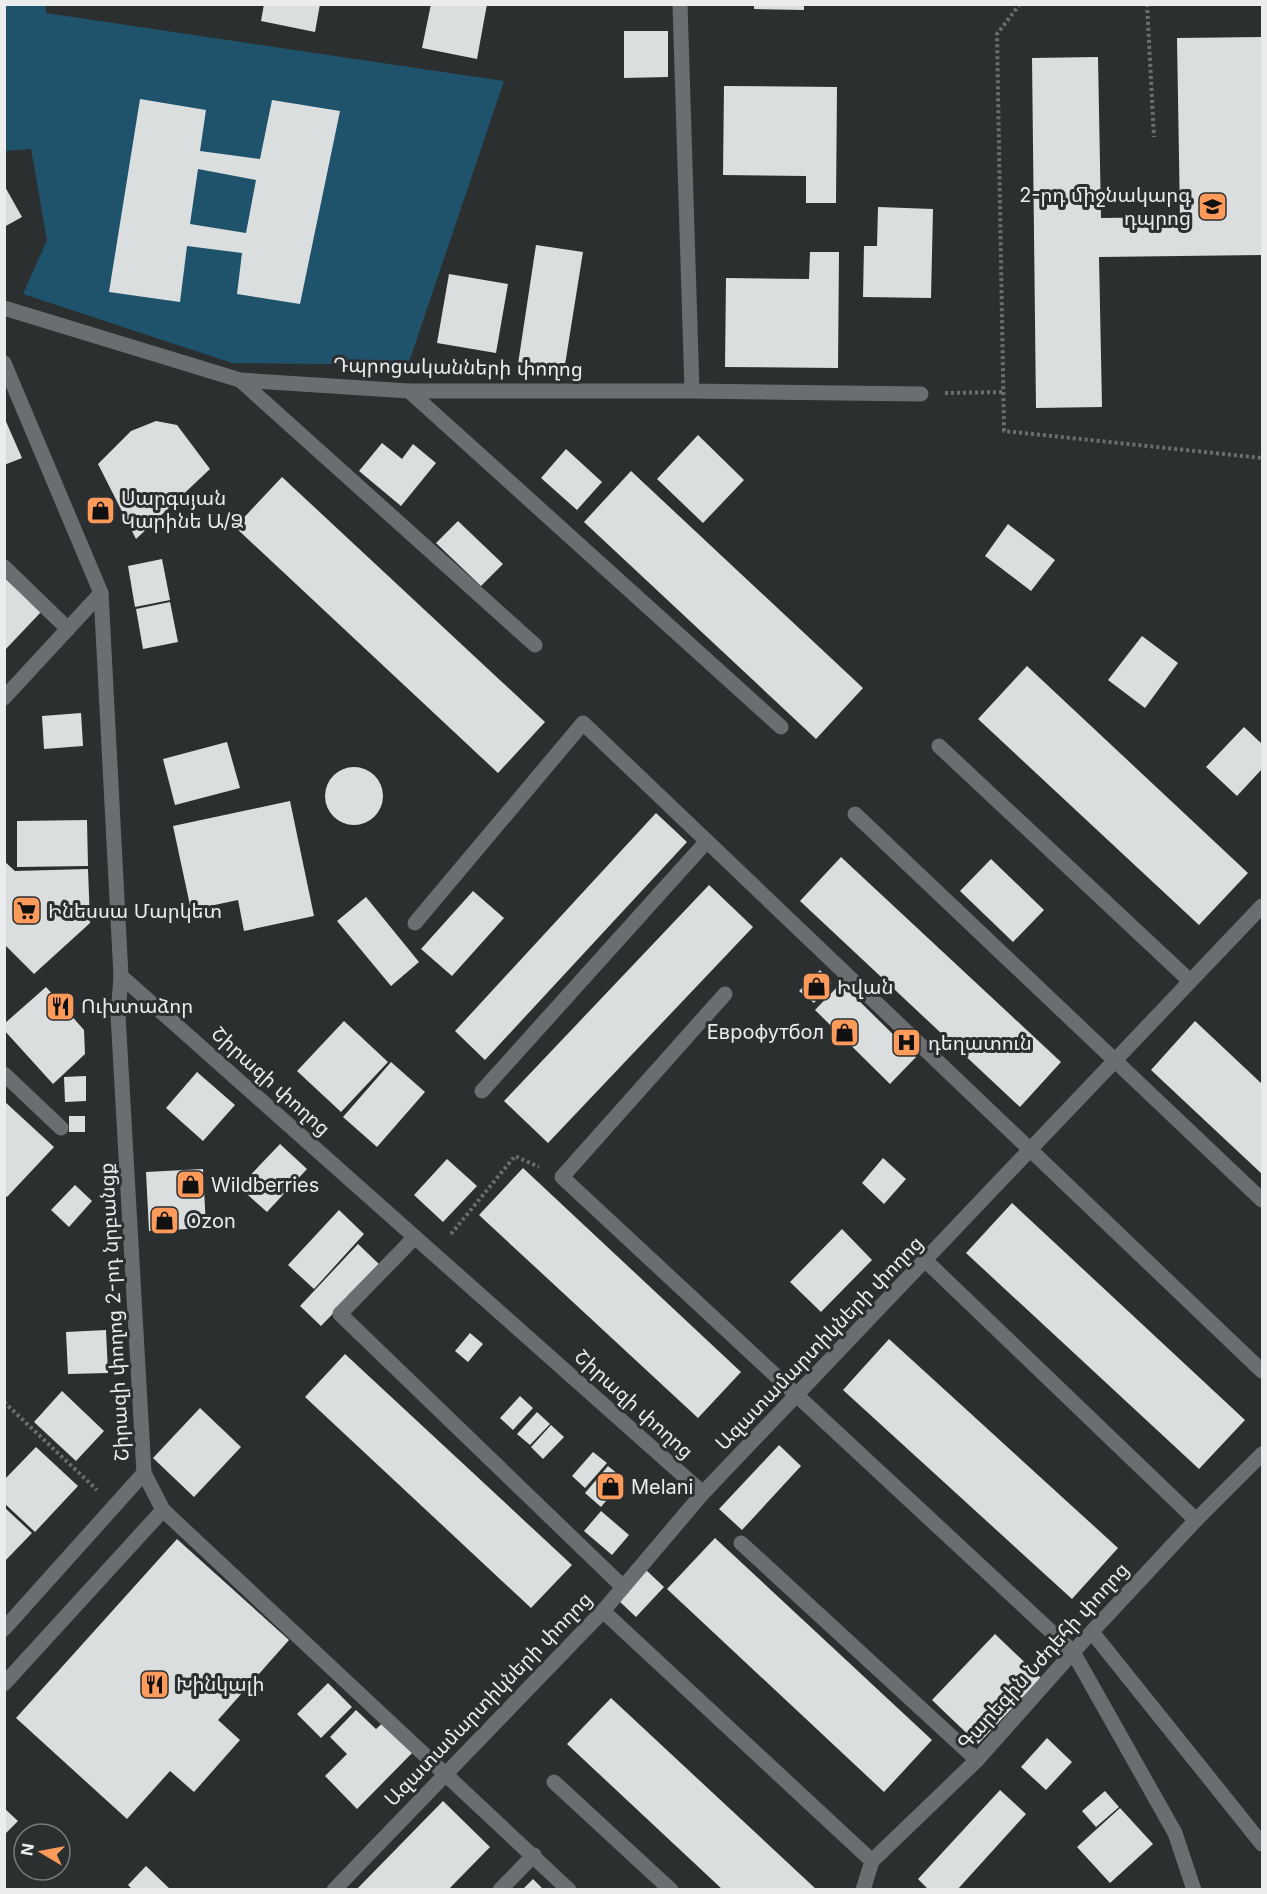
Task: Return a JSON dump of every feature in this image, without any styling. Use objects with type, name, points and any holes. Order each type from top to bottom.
[{"type":"street","points":[[680,4],[693,391]]},
{"type":"street","name":"Դպրոցականների փողոց","points":[[4,308],[240,380],[409,391],[921,394]]},
{"type":"street","points":[[4,363],[101,593],[121,976]]},
{"type":"street","points":[[240,380],[535,645]]},
{"type":"street","points":[[409,391],[781,727]]},
{"type":"street","points":[[4,567],[68,629]]},
{"type":"street","points":[[4,698],[101,593]]},
{"type":"street","points":[[415,922],[582,723],[1263,1371]]},
{"type":"street","points":[[939,746],[1190,981]]},
{"type":"street","points":[[855,814],[1263,1200]]},
{"type":"street","points":[[482,1090],[707,841]]},
{"type":"street","name":"Ազատամարտիկների փողոց","points":[[334,1890],[603,1611],[704,1494],[1263,906]]},
{"type":"street","name":"Շիրազի փողոց","points":[[121,976],[704,1494]]},
{"type":"street","name":"Շիրազի փողոց 2-րդ նրբանցք","points":[[4,1629],[144,1473],[118,1015],[121,976]]},
{"type":"street","points":[[725,994],[562,1177],[1073,1652],[1175,1833],[1194,1890]]},
{"type":"street","points":[[4,1074],[61,1128]]},
{"type":"street","points":[[415,1237],[340,1314],[623,1587]]},
{"type":"street","points":[[926,1261],[1196,1520]]},
{"type":"street","name":"Գարեգին Նժդեհի փողոց","points":[[863,1890],[872,1861],[976,1760],[1196,1520],[1263,1454]]},
{"type":"street","points":[[144,1473],[163,1510],[569,1890]]},
{"type":"street","points":[[4,1684],[163,1510]]},
{"type":"street","points":[[741,1543],[976,1760]]},
{"type":"street","points":[[603,1611],[872,1861]]},
{"type":"street","points":[[1092,1632],[1263,1844]]},
{"type":"street","points":[[554,1782],[671,1890]]},
{"type":"street","points":[[500,1890],[534,1855]]},
{"type":"path","points":[[1020,4],[997,34],[1004,430],[1263,458]]},
{"type":"path","points":[[1147,4],[1154,137]]},
{"type":"path","points":[[921,394],[1004,392]]},
{"type":"path","points":[[451,1234],[515,1156],[562,1177]]},
{"type":"path","points":[[4,1402],[114,1507]]},
{"type":"shaded area","points":[[5,5],[46,5],[46,13],[504,81],[408,365],[232,363],[23,294],[47,240],[31,149],[5,151]]},
{"type":"building","points":[[264,4],[320,4],[315,32],[261,21]]},
{"type":"building","points":[[431,4],[487,4],[477,59],[422,48]]},
{"type":"building","points":[[754,4],[804,4],[804,10],[754,9]]},
{"type":"building","points":[[624,31],[668,31],[668,77],[624,78]]},
{"type":"building","points":[[1262,37],[1262,255],[1099,257],[1102,407],[1036,408],[1032,58],[1098,57],[1101,218],[1180,217],[1177,38]]},
{"type":"building","points":[[724,86],[837,87],[836,203],[806,203],[806,176],[723,175]]},
{"type":"building","points":[[140,99],[206,110],[200,151],[260,159],[272,100],[340,111],[300,304],[237,294],[242,253],[187,246],[180,302],[109,292]],"holes":[[[198,169],[256,180],[246,233],[190,224]]]},
{"type":"building","points":[[4,185],[22,217],[4,227]]},
{"type":"building","points":[[878,207],[933,209],[931,298],[863,297],[864,246],[877,246]]},
{"type":"building","points":[[536,245],[583,252],[564,371],[518,364]]},
{"type":"building","points":[[810,252],[839,252],[838,368],[725,367],[726,278],[809,279]]},
{"type":"building","points":[[449,274],[508,284],[496,353],[437,343]]},
{"type":"building","points":[[4,417],[22,458],[4,465]]},
{"type":"building","points":[[156,421],[177,425],[210,469],[136,539],[98,464],[131,431]]},
{"type":"building","points":[[698,435],[744,480],[703,523],[657,479]]},
{"type":"building","points":[[382,443],[402,459],[413,444],[436,463],[401,506],[359,471]]},
{"type":"building","points":[[566,449],[602,482],[577,510],[541,478]]},
{"type":"building","points":[[631,471],[863,688],[816,739],[584,522]]},
{"type":"building","points":[[282,477],[545,722],[498,773],[235,527]]},
{"type":"building","points":[[458,521],[503,564],[481,586],[436,543]]},
{"type":"building","points":[[1008,524],[1055,560],[1031,591],[985,556]]},
{"type":"building","points":[[162,559],[170,600],[135,607],[128,566]]},
{"type":"building","points":[[4,577],[41,612],[4,651]]},
{"type":"building","points":[[170,602],[178,642],[143,649],[136,609]]},
{"type":"building","points":[[1142,636],[1178,663],[1145,708],[1108,680]]},
{"type":"building","points":[[1027,666],[1248,873],[1199,925],[978,719]]},
{"type":"building","points":[[81,713],[83,746],[44,749],[42,716]]},
{"type":"building","points":[[1244,727],[1262,744],[1262,769],[1237,796],[1206,767]]},
{"type":"building","points":[[227,742],[240,788],[175,805],[163,759]]},
{"type":"building","points":[[354,767],[365,769],[378,780],[383,796],[381,807],[370,820],[354,825],[343,823],[330,812],[325,796],[327,785],[338,772]]},
{"type":"building","points":[[290,801],[314,916],[244,931],[238,900],[191,910],[173,826]]},
{"type":"building","points":[[656,813],[687,842],[485,1060],[455,1031]]},
{"type":"building","points":[[87,820],[88,866],[17,867],[17,821]]},
{"type":"building","points":[[841,857],[1061,1062],[1020,1107],[800,901]]},
{"type":"building","points":[[991,859],[1044,910],[1013,942],[960,891]]},
{"type":"building","points":[[4,861],[15,871],[88,869],[90,923],[34,974],[4,944]]},
{"type":"building","points":[[709,885],[753,927],[548,1143],[504,1101]]},
{"type":"building","points":[[473,891],[504,918],[452,976],[421,949]]},
{"type":"building","points":[[366,897],[419,962],[391,986],[337,921]]},
{"type":"building","points":[[820,970],[831,983],[814,1003],[799,991]]},
{"type":"building","points":[[841,983],[916,1057],[890,1084],[815,1010]]},
{"type":"building","points":[[46,987],[84,1030],[85,1054],[53,1084],[4,1030],[4,1024]]},
{"type":"building","points":[[344,1021],[388,1062],[341,1112],[297,1071]]},
{"type":"building","points":[[1195,1021],[1262,1084],[1262,1174],[1151,1070]]},
{"type":"building","points":[[391,1062],[425,1092],[377,1147],[343,1117]]},
{"type":"building","points":[[197,1072],[235,1105],[203,1141],[166,1108]]},
{"type":"building","points":[[86,1076],[86,1101],[65,1102],[64,1077]]},
{"type":"building","points":[[4,1101],[54,1147],[7,1197],[4,1194]]},
{"type":"building","points":[[69,1116],[85,1116],[85,1132],[69,1132]]},
{"type":"building","points":[[280,1144],[307,1169],[267,1212],[239,1187]]},
{"type":"building","points":[[883,1158],[906,1179],[884,1204],[862,1183]]},
{"type":"building","points":[[447,1159],[477,1186],[443,1222],[414,1195]]},
{"type":"building","points":[[523,1168],[741,1372],[698,1418],[479,1215]]},
{"type":"building","points":[[203,1169],[206,1228],[149,1231],[146,1172]]},
{"type":"building","points":[[75,1185],[92,1201],[69,1227],[51,1210]]},
{"type":"building","points":[[1012,1203],[1245,1420],[1199,1469],[966,1253]]},
{"type":"building","points":[[339,1210],[364,1234],[314,1289],[288,1265]]},
{"type":"building","points":[[842,1229],[872,1260],[821,1312],[790,1282]]},
{"type":"building","points":[[358,1244],[380,1265],[321,1326],[300,1306]]},
{"type":"building","points":[[106,1330],[108,1373],[68,1374],[66,1332]]},
{"type":"building","points":[[470,1333],[483,1344],[468,1362],[455,1351]]},
{"type":"building","points":[[889,1339],[1118,1548],[1072,1599],[843,1390]]},
{"type":"building","points":[[345,1354],[572,1565],[531,1608],[305,1397]]},
{"type":"building","points":[[62,1391],[104,1431],[76,1461],[34,1422]]},
{"type":"building","points":[[520,1396],[533,1408],[513,1430],[500,1418]]},
{"type":"building","points":[[200,1408],[241,1447],[194,1497],[153,1458]]},
{"type":"building","points":[[537,1412],[550,1424],[530,1445],[517,1434]]},
{"type":"building","points":[[551,1425],[564,1437],[543,1459],[531,1447]]},
{"type":"building","points":[[779,1445],[801,1466],[742,1530],[719,1509]]},
{"type":"building","points":[[36,1447],[78,1486],[35,1532],[4,1503],[4,1480]]},
{"type":"building","points":[[593,1452],[607,1463],[585,1488],[572,1476]]},
{"type":"building","points":[[608,1466],[624,1479],[601,1507],[585,1493]]},
{"type":"building","points":[[4,1507],[32,1533],[4,1562]]},
{"type":"building","points":[[601,1511],[629,1535],[612,1555],[584,1531]]},
{"type":"building","points":[[715,1538],[932,1740],[884,1792],[667,1589]]},
{"type":"building","points":[[177,1539],[289,1640],[218,1720],[240,1740],[194,1792],[170,1771],[127,1819],[16,1718]]},
{"type":"building","points":[[645,1569],[664,1587],[636,1617],[618,1600]]},
{"type":"building","points":[[995,1634],[1041,1678],[978,1744],[932,1700]]},
{"type":"building","points":[[328,1683],[352,1707],[321,1738],[297,1714]]},
{"type":"building","points":[[611,1698],[817,1890],[723,1890],[567,1744]]},
{"type":"building","points":[[356,1710],[376,1729],[386,1720],[416,1749],[357,1809],[325,1776],[347,1754],[330,1737]]},
{"type":"building","points":[[1047,1738],[1072,1762],[1046,1790],[1021,1767]]},
{"type":"building","points":[[1000,1790],[1026,1814],[957,1890],[929,1890],[918,1879]]},
{"type":"building","points":[[1105,1791],[1119,1807],[1096,1827],[1082,1811]]},
{"type":"building","points":[[443,1801],[490,1847],[448,1890],[356,1890]]},
{"type":"building","points":[[4,1808],[18,1821],[12,1822],[12,1827],[4,1835]]},
{"type":"building","points":[[1120,1808],[1153,1844],[1110,1883],[1077,1847]]},
{"type":"building","points":[[146,1866],[171,1890],[133,1890],[128,1885]]},
{"type":"building","points":[[533,1879],[544,1890],[522,1890]]},
{"type":"place","name":"2-րդ միջնակարգ դպրոց","points":[[1212,206]]},
{"type":"place","name":"Սարգսյան Կարինե Ա/Ձ","points":[[100,510]]},
{"type":"place","name":"Ինեսսա Մարկետ","points":[[27,911]]},
{"type":"place","name":"Իվան","points":[[816,987]]},
{"type":"place","name":"Ուխտաձոր","points":[[60,1006]]},
{"type":"place","name":"Еврофутбол","points":[[845,1032]]},
{"type":"place","name":"դեղատուն","points":[[907,1043]]},
{"type":"place","name":"Wildberries","points":[[190,1185]]},
{"type":"place","name":"Ozon","points":[[165,1221]]},
{"type":"place","name":"Melani","points":[[610,1487]]},
{"type":"place","name":"Խինկալի","points":[[155,1684]]}]
